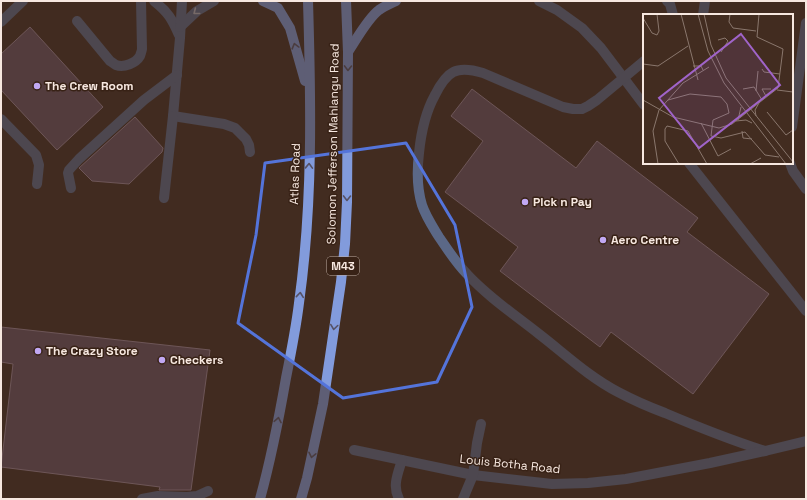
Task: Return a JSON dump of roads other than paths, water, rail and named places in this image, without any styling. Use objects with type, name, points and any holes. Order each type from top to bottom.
[{"type":"main road","points":[[263,1],[278,8],[290,28],[309,92]]},
{"type":"main road","name":"Atlas Road","points":[[260,499],[277,429],[292,348],[299,303],[306,234],[310,140],[308,1]]},
{"type":"main road","name":"Solomon Jefferson Mahlangu Road","points":[[301,499],[308,478],[323,404],[341,282],[345,244],[347,202],[348,52],[346,1]]},
{"type":"main road","points":[[348,52],[370,18],[386,5],[396,1]]},
{"type":"street","points":[[1,22],[23,1]]},
{"type":"street","points":[[77,21],[110,61],[116,65],[122,66],[129,64],[138,59],[142,49],[141,1]]},
{"type":"street","points":[[154,1],[167,12],[180,38]]},
{"type":"street","points":[[164,198],[177,75],[182,1]]},
{"type":"street","points":[[180,27],[197,11],[214,1]]},
{"type":"street","points":[[539,1],[557,10],[582,28],[601,48],[643,104]]},
{"type":"street","points":[[667,1],[670,4],[673,14]]},
{"type":"street","points":[[703,14],[705,1]]},
{"type":"street","points":[[793,120],[806,23]]},
{"type":"street","points":[[643,62],[597,100],[582,109],[563,107],[471,69],[461,69],[452,72],[444,79],[437,90],[430,104],[421,134],[418,165],[422,204],[432,226],[454,259],[472,279],[482,289],[575,363],[617,392],[710,432],[765,451]]},
{"type":"street","points":[[71,188],[68,173],[69,170],[144,100],[177,75]]},
{"type":"street","points":[[173,116],[224,124],[235,128],[246,138],[250,152]]},
{"type":"street","points":[[1,119],[36,155],[39,165],[37,184]]},
{"type":"street","points":[[690,164],[806,311]]},
{"type":"street","points":[[790,164],[793,171],[806,189]]},
{"type":"street","points":[[463,499],[473,475],[476,443],[482,424]]},
{"type":"street","name":"Louis Botha Road","points":[[354,450],[473,475],[552,484],[588,483],[626,479],[710,463],[806,441]]},
{"type":"street","points":[[399,499],[395,484],[402,460]]},
{"type":"street","points":[[142,499],[158,496],[197,496],[208,491]]},
{"type":"place","name":"The Crew Room","points":[[37,86]]},
{"type":"place","name":"Pick n Pay","points":[[525,202]]},
{"type":"place","name":"Aero Centre","points":[[603,240]]},
{"type":"place","name":"The Crazy Store","points":[[38,351]]},
{"type":"place","name":"Checkers","points":[[162,360]]}]
